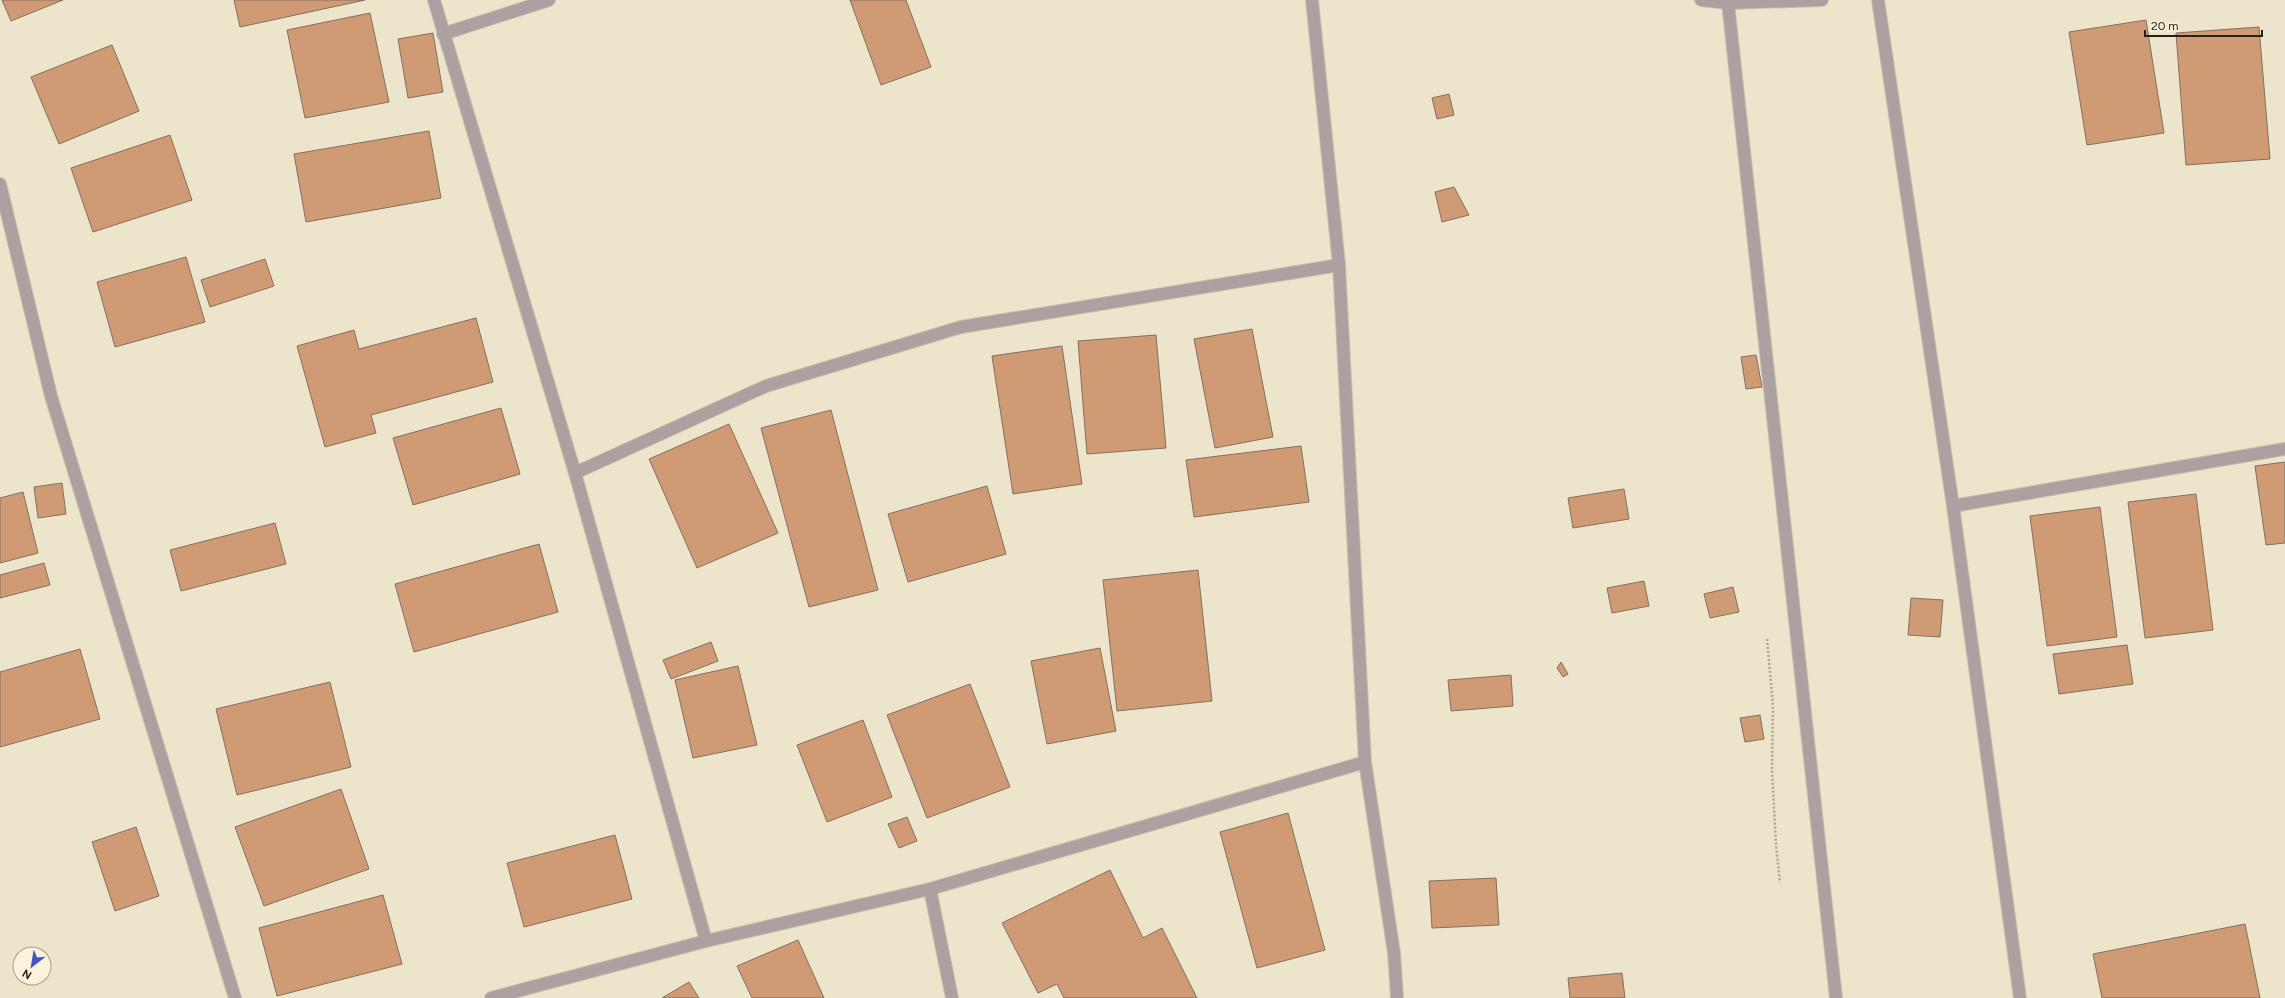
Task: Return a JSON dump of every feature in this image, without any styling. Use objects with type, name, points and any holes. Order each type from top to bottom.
[{"type":"street","points":[[434,0],[576,472],[706,941]]},
{"type":"street","points":[[444,34],[549,0]]},
{"type":"street","points":[[1312,0],[1340,265],[1365,762],[1394,953],[1397,998]]},
{"type":"street","points":[[1701,0],[1728,2],[1822,0]]},
{"type":"street","points":[[1878,0],[1952,506],[2020,998]]},
{"type":"street","points":[[1728,2],[1836,998]]},
{"type":"street","points":[[0,184],[51,396],[235,998]]},
{"type":"street","points":[[576,472],[766,386],[961,327],[1340,265]]},
{"type":"street","points":[[1952,506],[2285,449]]},
{"type":"street","points":[[491,998],[706,941],[930,889],[1365,762]]},
{"type":"street","points":[[930,889],[952,998]]},
{"type":"path","points":[[1767,639],[1773,705],[1772,770],[1780,883]]},
{"type":"building","points":[[2,0],[63,0],[11,21]]},
{"type":"building","points":[[234,0],[365,0],[240,27]]},
{"type":"building","points":[[850,0],[906,0],[931,67],[881,85]]},
{"type":"building","points":[[370,13],[389,102],[305,118],[287,30]]},
{"type":"building","points":[[2146,20],[2164,133],[2087,145],[2069,32]]},
{"type":"building","points":[[2259,27],[2270,159],[2186,165],[2176,33]]},
{"type":"building","points":[[433,33],[443,92],[408,98],[398,39]]},
{"type":"building","points":[[112,45],[139,111],[59,144],[31,77]]},
{"type":"building","points":[[1449,94],[1454,115],[1437,119],[1432,98]]},
{"type":"building","points":[[429,131],[441,198],[306,222],[294,154]]},
{"type":"building","points":[[170,135],[192,200],[93,232],[71,168]]},
{"type":"building","points":[[1454,187],[1469,215],[1442,222],[1435,192]]},
{"type":"building","points":[[186,257],[205,322],[115,347],[97,282]]},
{"type":"building","points":[[265,259],[274,286],[210,307],[201,280]]},
{"type":"building","points":[[476,318],[493,382],[371,415],[376,433],[325,447],[297,346],[354,330],[359,349]]},
{"type":"building","points":[[1252,329],[1273,437],[1215,448],[1194,339]]},
{"type":"building","points":[[1156,335],[1166,448],[1087,454],[1078,341]]},
{"type":"building","points":[[1062,346],[1082,484],[1013,494],[992,356]]},
{"type":"building","points":[[1756,355],[1762,387],[1746,389],[1741,357]]},
{"type":"building","points":[[501,408],[520,474],[413,505],[393,438]]},
{"type":"building","points":[[831,410],[878,590],[809,607],[761,428]]},
{"type":"building","points":[[729,424],[778,533],[697,568],[649,459]]},
{"type":"building","points":[[1301,446],[1309,502],[1194,517],[1186,460]]},
{"type":"building","points":[[2285,462],[2285,543],[2266,545],[2255,466]]},
{"type":"building","points":[[62,483],[66,514],[38,518],[34,487]]},
{"type":"building","points":[[987,486],[1006,554],[908,582],[888,514]]},
{"type":"building","points":[[1624,489],[1629,519],[1573,528],[1568,498]]},
{"type":"building","points":[[23,492],[38,553],[0,563],[0,498]]},
{"type":"building","points":[[2196,494],[2213,630],[2145,638],[2128,502]]},
{"type":"building","points":[[2100,507],[2117,637],[2047,646],[2030,516]]},
{"type":"building","points":[[275,523],[286,564],[181,591],[170,550]]},
{"type":"building","points":[[539,544],[558,612],[414,652],[395,584]]},
{"type":"building","points":[[44,563],[50,585],[0,598],[0,575]]},
{"type":"building","points":[[1198,570],[1212,701],[1117,711],[1103,580]]},
{"type":"building","points":[[1644,581],[1649,606],[1612,613],[1607,588]]},
{"type":"building","points":[[1733,587],[1739,612],[1710,618],[1704,594]]},
{"type":"building","points":[[1911,598],[1943,600],[1940,637],[1908,635]]},
{"type":"building","points":[[711,642],[718,661],[671,679],[663,660]]},
{"type":"building","points":[[2127,645],[2133,684],[2059,694],[2053,654]]},
{"type":"building","points":[[1100,648],[1116,731],[1047,744],[1031,661]]},
{"type":"building","points":[[80,649],[100,719],[0,747],[0,672]]},
{"type":"building","points":[[1561,662],[1568,674],[1563,677],[1557,668]]},
{"type":"building","points":[[738,666],[757,745],[693,758],[675,680]]},
{"type":"building","points":[[1511,675],[1513,706],[1451,711],[1448,680]]},
{"type":"building","points":[[330,682],[351,767],[237,795],[216,709]]},
{"type":"building","points":[[970,684],[1010,787],[927,818],[887,715]]},
{"type":"building","points":[[1760,715],[1764,739],[1745,742],[1740,718]]},
{"type":"building","points":[[863,720],[892,797],[827,822],[797,745]]},
{"type":"building","points":[[341,789],[369,869],[264,906],[235,827]]},
{"type":"building","points":[[1288,813],[1325,950],[1257,968],[1220,832]]},
{"type":"building","points":[[907,817],[917,841],[899,848],[888,824]]},
{"type":"building","points":[[136,827],[159,896],[115,911],[92,842]]},
{"type":"building","points":[[615,835],[632,899],[524,927],[507,863]]},
{"type":"building","points":[[1110,870],[1143,938],[1162,928],[1197,998],[1064,998],[1057,984],[1038,993],[1002,923]]},
{"type":"building","points":[[1496,878],[1499,925],[1432,928],[1429,881]]},
{"type":"building","points":[[383,895],[402,964],[277,996],[259,928]]},
{"type":"building","points":[[2245,924],[2260,998],[2102,998],[2093,954]]},
{"type":"building","points":[[798,940],[824,998],[752,998],[737,966]]},
{"type":"building","points":[[1622,973],[1625,998],[1570,998],[1568,978]]},
{"type":"building","points":[[689,982],[699,998],[662,998]]}]
